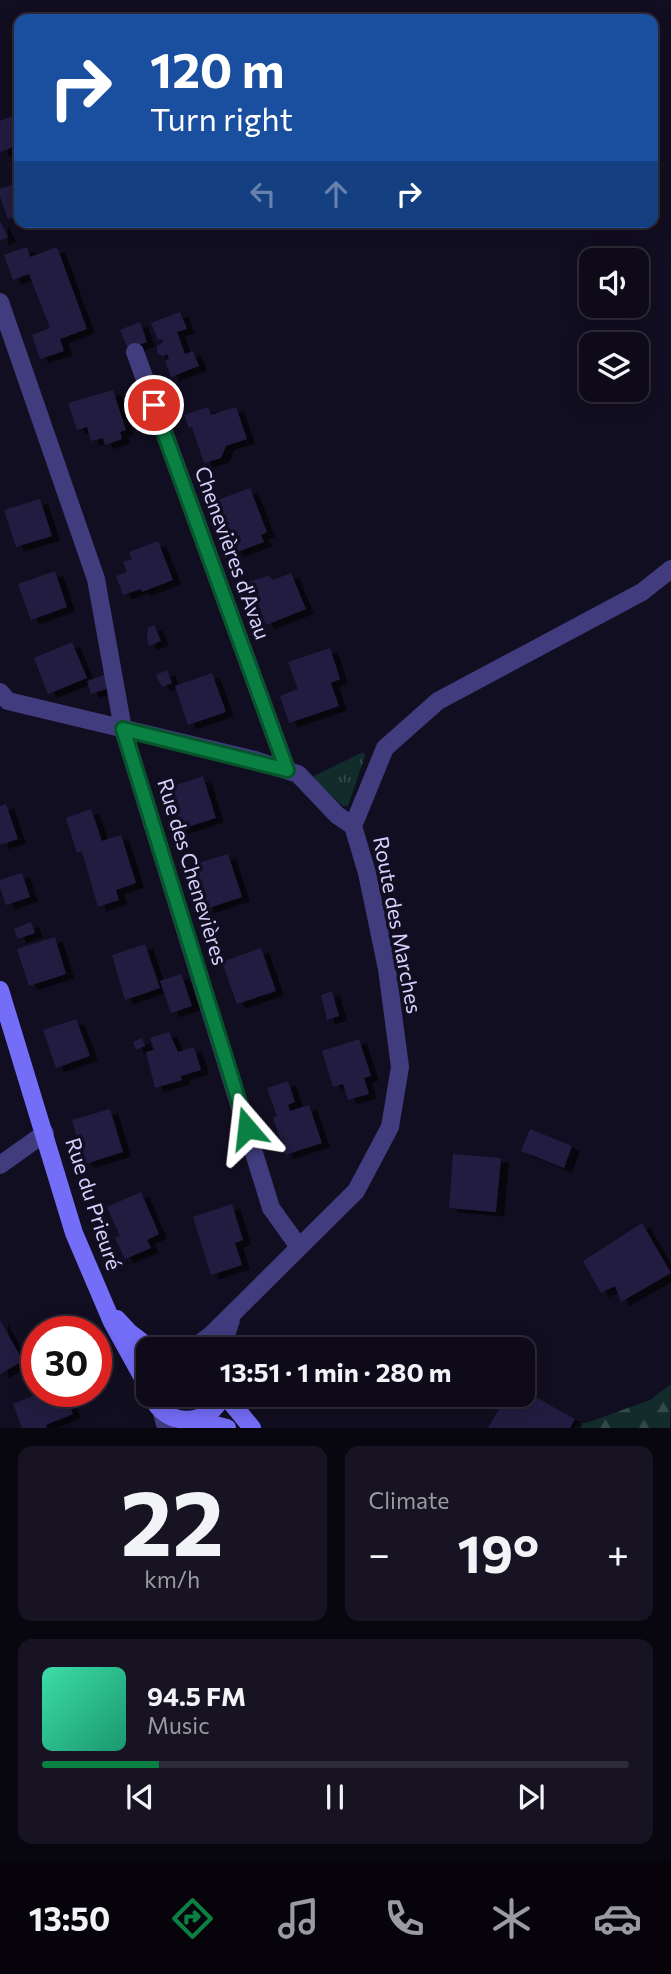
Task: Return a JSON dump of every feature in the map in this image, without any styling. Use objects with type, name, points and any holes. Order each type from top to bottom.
[{"type":"main road","name":"Rue du Prieuré","points":[[0,990],[74,1233],[97,1290],[136,1366]]},
{"type":"main road","name":"Rue du Prieuré","points":[[97,1290],[119,1322],[136,1338]]},
{"type":"main road","points":[[189,1424],[212,1412],[215,1407]]},
{"type":"main road","points":[[234,1407],[252,1428]]},
{"type":"main road","points":[[164,1420],[227,1428]]},
{"type":"street","name":"Rue des Chenevières","points":[[0,302],[96,579],[123,729],[271,1208],[299,1247]]},
{"type":"street","name":"Chenevières d'Avau","points":[[135,352],[287,770]]},
{"type":"street","name":"Route des Marches","points":[[208,1337],[356,1191],[390,1127],[400,1068],[387,969],[367,873],[353,826],[385,748],[438,701],[642,592],[671,569]]},
{"type":"street","points":[[0,692],[8,701],[298,774],[337,815],[353,826]]},
{"type":"street","name":"Rue du Prieuré","points":[[0,1166],[45,1133]]},
{"type":"street","name":"Route des Marches","points":[[225,1337],[234,1313]]},
{"type":"green space","points":[[361,753],[365,756],[348,806],[343,806],[313,780],[314,776]]},
{"type":"green space","points":[[671,1384],[670,1428],[574,1428],[578,1423],[586,1423],[650,1400]]},
{"type":"building","points":[[12,116],[14,147],[0,152],[0,121]]},
{"type":"building","points":[[14,184],[14,217],[8,219],[0,189]]},
{"type":"building","points":[[0,221],[8,237],[0,241]]},
{"type":"building","points":[[27,247],[30,257],[57,247],[87,329],[60,339],[64,351],[40,359],[32,335],[50,328],[29,274],[13,280],[4,255]]},
{"type":"building","points":[[180,312],[187,329],[177,332],[185,354],[193,351],[199,366],[171,377],[165,361],[169,359],[167,354],[163,356],[157,353],[157,346],[163,342],[162,339],[158,340],[151,323]]},
{"type":"building","points":[[140,322],[147,342],[128,349],[120,330]]},
{"type":"building","points":[[113,390],[126,430],[120,432],[122,439],[105,445],[103,438],[91,441],[87,427],[77,430],[68,403]]},
{"type":"building","points":[[208,407],[211,415],[236,407],[247,439],[226,446],[221,458],[204,463],[192,427],[189,428],[184,415]]},
{"type":"building","points":[[250,488],[267,532],[261,535],[264,542],[235,553],[215,501]]},
{"type":"building","points":[[40,499],[52,536],[16,547],[4,510]]},
{"type":"building","points":[[158,541],[173,580],[142,592],[141,589],[123,595],[116,576],[127,572],[123,562],[132,559],[129,552]]},
{"type":"building","points":[[55,571],[67,607],[31,620],[18,584]]},
{"type":"building","points":[[291,573],[306,609],[266,625],[255,595],[242,600],[237,585],[268,576],[273,580]]},
{"type":"building","points":[[154,625],[161,641],[149,646],[148,628]]},
{"type":"building","points":[[72,642],[87,678],[48,694],[34,658]]},
{"type":"building","points":[[330,648],[340,679],[331,683],[339,706],[289,723],[280,696],[298,689],[288,662]]},
{"type":"building","points":[[167,670],[172,683],[162,687],[156,675]]},
{"type":"building","points":[[212,673],[226,712],[188,725],[175,686]]},
{"type":"building","points":[[104,675],[109,688],[91,694],[87,681]]},
{"type":"building","points":[[203,776],[216,818],[178,830],[165,789]]},
{"type":"building","points":[[6,804],[18,839],[0,845],[0,806]]},
{"type":"building","points":[[91,809],[102,841],[121,835],[136,883],[116,890],[119,900],[98,907],[82,851],[77,853],[66,818]]},
{"type":"building","points":[[228,854],[242,897],[206,909],[192,865]]},
{"type":"building","points":[[22,873],[30,897],[6,905],[0,880]]},
{"type":"building","points":[[31,922],[35,933],[18,939],[14,929]]},
{"type":"building","points":[[55,937],[66,974],[29,986],[17,949]]},
{"type":"building","points":[[145,944],[160,988],[125,1000],[112,955]]},
{"type":"building","points":[[261,948],[276,991],[237,1004],[222,962]]},
{"type":"building","points":[[181,974],[192,1006],[171,1013],[160,981]]},
{"type":"building","points":[[332,991],[339,1016],[327,1020],[321,995]]},
{"type":"building","points":[[76,1019],[90,1056],[56,1068],[43,1030]]},
{"type":"building","points":[[169,1032],[178,1052],[194,1047],[201,1070],[181,1076],[182,1080],[155,1088],[146,1052],[154,1050],[150,1038]]},
{"type":"building","points":[[142,1038],[145,1046],[136,1050],[133,1042]]},
{"type":"building","points":[[359,1039],[371,1076],[364,1078],[369,1094],[348,1100],[343,1084],[333,1087],[322,1051]]},
{"type":"building","points":[[288,1081],[295,1102],[288,1105],[290,1111],[309,1105],[322,1143],[285,1155],[273,1117],[277,1116],[267,1088]]},
{"type":"building","points":[[110,1109],[123,1152],[85,1164],[72,1120]]},
{"type":"building","points":[[530,1129],[572,1146],[564,1168],[521,1151]]},
{"type":"building","points":[[453,1154],[501,1158],[496,1212],[449,1208]]},
{"type":"building","points":[[141,1192],[159,1234],[147,1240],[151,1248],[125,1259],[115,1238],[120,1236],[107,1207]]},
{"type":"building","points":[[232,1204],[243,1240],[235,1243],[242,1265],[211,1275],[193,1217]]},
{"type":"building","points":[[642,1223],[671,1273],[621,1302],[615,1286],[601,1293],[583,1261]]},
{"type":"building","points":[[0,1320],[21,1362],[0,1374]]},
{"type":"building","points":[[535,1397],[575,1419],[570,1428],[488,1428],[500,1407],[535,1407]]},
{"type":"building","points":[[21,1401],[21,1407],[70,1407],[73,1414],[46,1425],[47,1428],[22,1428],[13,1404]]},
{"type":"route","points":[[154,405],[287,770],[123,729],[247,1128]]}]
